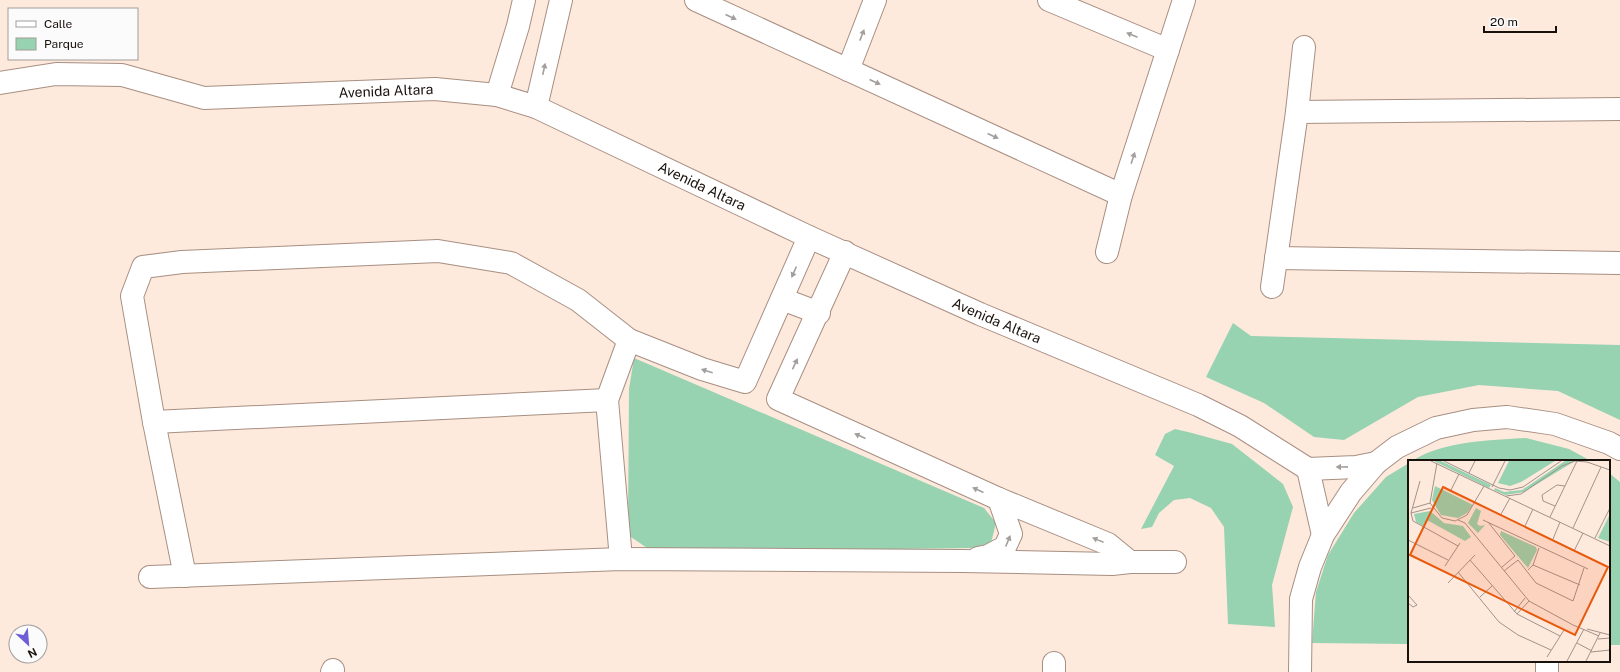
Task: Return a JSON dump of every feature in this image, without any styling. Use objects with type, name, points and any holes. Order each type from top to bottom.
[{"type":"street","points":[[497,95],[518,26],[524,0]]},
{"type":"street","points":[[536,107],[561,0]]},
{"type":"street","points":[[696,0],[1121,195]]},
{"type":"street","points":[[848,70],[875,0]]},
{"type":"street","points":[[1049,0],[1168,50]]},
{"type":"street","points":[[1108,252],[1121,195],[1184,0]]},
{"type":"street","points":[[518,26],[553,30]]},
{"type":"street","points":[[1272,287],[1297,112],[1304,47]]},
{"type":"street","name":"Avenida Altara","points":[[0,83],[56,74],[122,75],[204,98],[435,89],[497,95],[536,107],[809,237],[980,314],[1198,405],[1240,426],[1308,469]]},
{"type":"street","points":[[1297,112],[1620,109]]},
{"type":"street","points":[[185,576],[154,422],[132,296],[143,266],[182,262],[438,251],[511,263],[578,300],[629,340],[702,369],[744,382],[809,237]]},
{"type":"street","points":[[845,252],[819,313],[778,399],[999,499],[1108,544],[1130,562]]},
{"type":"street","points":[[1276,258],[1620,263]]},
{"type":"street","points":[[782,299],[819,313]]},
{"type":"street","points":[[621,559],[607,400],[629,340]]},
{"type":"street","points":[[154,422],[607,400]]},
{"type":"street","points":[[1300,672],[1301,599],[1310,567],[1323,535],[1351,492],[1376,463],[1397,447],[1436,428],[1472,420],[1507,417],[1555,424],[1609,443],[1620,449]]},
{"type":"street","points":[[1323,535],[1308,469],[1356,467],[1376,463]]},
{"type":"street","points":[[962,561],[988,556],[1006,547],[1011,534],[999,499]]},
{"type":"street","points":[[150,577],[621,559],[962,561],[1112,564],[1130,562],[1175,562]]},
{"type":"green space","points":[[1233,323],[1251,336],[1620,345],[1620,420],[1558,391],[1479,385],[1418,397],[1344,440],[1314,437],[1264,403],[1206,377]]},
{"type":"green space","points":[[634,358],[984,508],[996,523],[991,543],[971,548],[653,552],[628,535],[629,389]]},
{"type":"green space","points":[[1175,429],[1232,444],[1283,484],[1293,507],[1272,585],[1275,627],[1228,624],[1224,527],[1211,508],[1190,498],[1174,500],[1159,513],[1152,527],[1141,529],[1174,466],[1155,455],[1165,434]]},
{"type":"green space","points":[[1526,438],[1569,449],[1589,460],[1414,460],[1424,454],[1452,445]]},
{"type":"green space","points":[[1408,464],[1408,644],[1312,643],[1316,592],[1328,555],[1354,513],[1386,477]]},
{"type":"green space","points":[[1610,474],[1620,482],[1620,645],[1610,645]]}]
